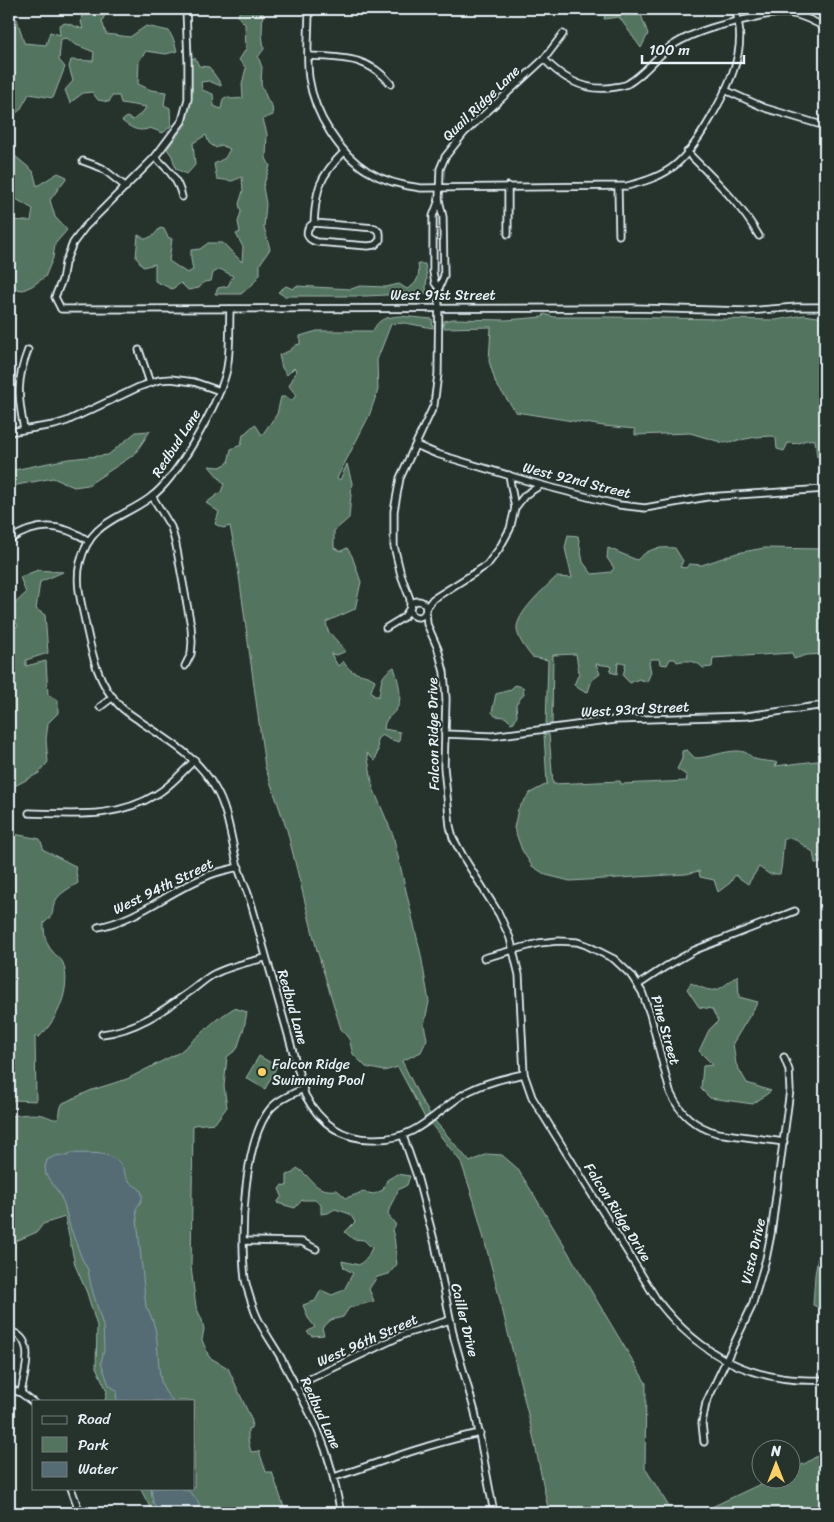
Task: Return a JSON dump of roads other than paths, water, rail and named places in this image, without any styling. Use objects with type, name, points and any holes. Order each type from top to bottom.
[{"type":"street","points":[[83,161],[102,168],[126,187],[155,156],[182,121],[188,99],[186,9]]},
{"type":"street","points":[[309,9],[309,76],[316,107],[344,152],[364,169],[394,182],[421,188],[508,186],[618,187],[646,182],[671,168],[686,152],[708,122],[725,90],[738,56],[740,39],[735,9]]},
{"type":"street","points":[[544,59],[566,78],[586,87],[610,88],[628,84],[672,46],[710,28],[738,20],[787,13],[803,17],[825,27]]},
{"type":"street","name":"Quail Ridge Lane","points":[[438,288],[433,272],[433,216],[439,200],[440,168],[445,157],[456,141],[544,59],[562,34]]},
{"type":"street","points":[[309,56],[349,58],[361,61],[374,67],[391,84]]},
{"type":"street","points":[[725,90],[765,108],[825,126]]},
{"type":"street","points":[[314,223],[315,199],[318,188],[329,168],[344,152]]},
{"type":"street","points":[[686,152],[717,181],[751,222],[759,236]]},
{"type":"street","points":[[155,156],[170,171],[179,185],[182,197]]},
{"type":"street","points":[[508,186],[508,234]]},
{"type":"street","name":"West 91st Street","points":[[126,187],[86,227],[73,244],[55,297],[61,309],[635,308],[747,311],[825,307]]},
{"type":"street","points":[[618,187],[618,235]]},
{"type":"street","name":"Quail Ridge Lane","points":[[438,308],[438,288],[444,276],[443,217],[442,206],[439,200]]},
{"type":"street","points":[[314,223],[375,228],[380,233],[380,240],[375,245],[368,246],[312,241],[306,233],[309,226],[314,223]]},
{"type":"street","points":[[427,624],[410,612],[407,589],[401,575],[394,546],[394,511],[400,478],[434,405],[438,374],[438,308]]},
{"type":"street","name":"Redbud Lane","points":[[230,309],[229,350],[226,370],[220,391],[208,417],[180,463],[162,488],[132,509],[103,525],[89,541],[80,564],[79,591],[96,664],[113,697],[126,711],[173,743],[194,760],[208,776],[220,796],[238,867],[252,903],[303,1089],[286,1096],[271,1108],[260,1129],[251,1158],[245,1188],[243,1218],[245,1277],[255,1312],[295,1386],[328,1456],[341,1513]]},
{"type":"street","points":[[24,429],[18,395],[19,380],[28,350]]},
{"type":"street","points":[[140,350],[150,382]]},
{"type":"street","points":[[9,432],[54,426],[80,417],[150,382],[171,379],[188,381],[206,385],[220,391]]},
{"type":"street","name":"West 92nd Street","points":[[416,446],[437,454],[541,484],[619,505],[645,508],[707,497],[825,489]]},
{"type":"street","points":[[508,475],[515,508]]},
{"type":"street","points":[[386,628],[404,617],[424,615],[433,599],[487,565],[510,530],[515,508],[525,495],[541,484]]},
{"type":"street","points":[[152,496],[171,527],[192,626],[191,654],[185,666]]},
{"type":"street","points":[[9,540],[27,530],[50,526],[73,531],[89,541]]},
{"type":"street","points":[[407,589],[423,603],[426,609]]},
{"type":"street","points":[[404,617],[413,602],[433,599]]},
{"type":"street","name":"Falcon Ridge Drive","points":[[426,609],[427,624],[438,649],[444,672],[444,767],[453,838],[499,914],[514,951],[518,975],[524,1074],[532,1097],[657,1300],[692,1338],[726,1361],[755,1373],[774,1378],[801,1381],[825,1380]]},
{"type":"street","points":[[100,707],[113,697]]},
{"type":"street","name":"West 93rd Street","points":[[445,734],[492,736],[614,720],[747,716],[825,705]]},
{"type":"street","points":[[29,812],[96,814],[128,809],[158,794],[194,760]]},
{"type":"street","name":"West 94th Street","points":[[98,927],[126,918],[204,877],[238,867]]},
{"type":"street","points":[[638,985],[665,966],[695,950],[795,911]]},
{"type":"street","name":"Pine Street","points":[[514,951],[548,942],[578,942],[614,959],[638,985],[650,1014],[670,1092],[680,1111],[688,1119],[706,1130],[784,1142]]},
{"type":"street","points":[[484,958],[514,951]]},
{"type":"street","points":[[102,1034],[115,1032],[142,1023],[160,1013],[212,975],[225,969],[266,958]]},
{"type":"street","name":"Vista Drive","points":[[704,1442],[702,1423],[713,1386],[752,1306],[766,1259],[784,1142],[791,1080],[784,1057]]},
{"type":"street","points":[[303,1089],[314,1111],[326,1123],[339,1132],[370,1140],[403,1136],[470,1091],[500,1079],[524,1074]]},
{"type":"street","name":"Cailler Drive","points":[[403,1136],[417,1176],[435,1244],[450,1320],[480,1433],[494,1513]]},
{"type":"street","points":[[244,1241],[302,1242],[316,1249]]},
{"type":"street","name":"West 96th Street","points":[[295,1386],[405,1334],[450,1320]]},
{"type":"street","points":[[9,1331],[18,1334],[22,1338],[27,1349],[21,1393]]},
{"type":"street","points":[[9,1389],[21,1393],[32,1401]]},
{"type":"street","points":[[334,1477],[426,1446],[480,1433]]},
{"type":"street","points":[[72,1490],[80,1513]]},
{"type":"water","points":[[71,1153],[99,1154],[114,1158],[129,1181],[139,1188],[141,1192],[141,1200],[136,1209],[146,1307],[151,1316],[156,1335],[162,1385],[172,1400],[118,1400],[117,1391],[109,1385],[101,1363],[104,1349],[103,1326],[88,1270],[70,1227],[64,1204],[59,1193],[46,1175],[45,1167],[47,1160],[61,1155],[67,1156]]},
{"type":"water","points":[[151,1490],[186,1490],[194,1496],[204,1513],[160,1513],[153,1503]]},
{"type":"place","name":"Falcon Ridge Swimming Pool","points":[[262,1072]]}]
